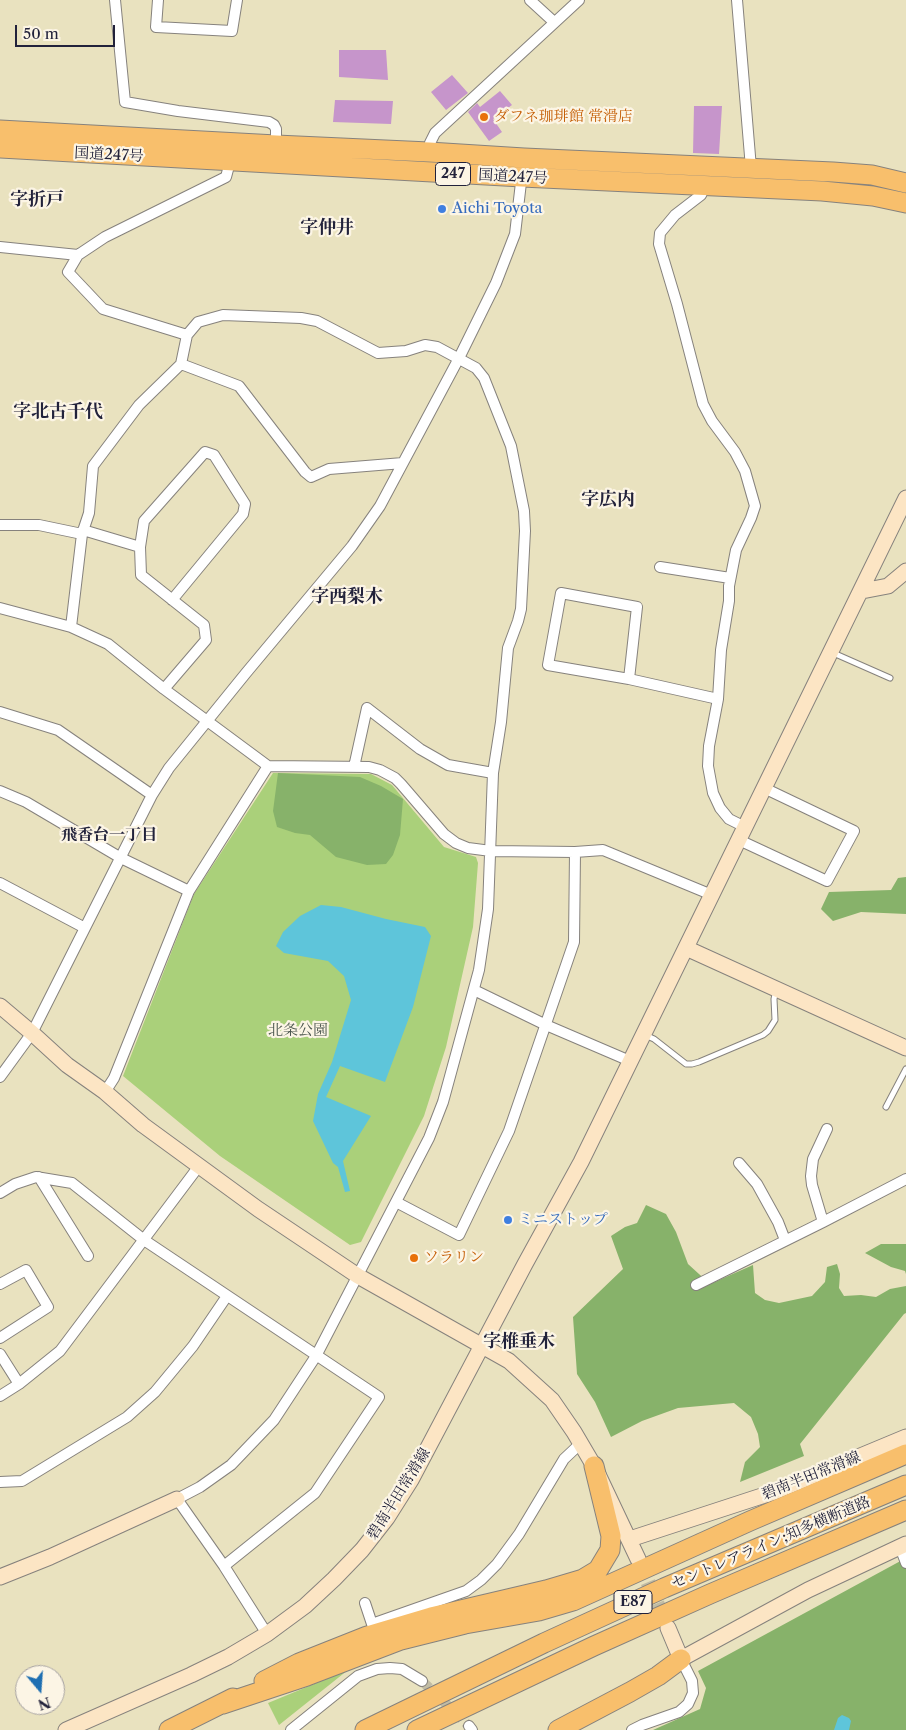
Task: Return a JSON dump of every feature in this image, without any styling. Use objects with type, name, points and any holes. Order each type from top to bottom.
[{"type":"highway","name":"国道247号","points":[[0,130],[751,168],[872,175],[906,182]]},
{"type":"highway","name":"国道247号","points":[[0,148],[230,162],[822,191],[873,196],[906,203]]},
{"type":"highway","points":[[223,1704],[307,1676],[401,1640],[465,1624],[539,1611],[572,1601],[750,1521],[906,1454]]},
{"type":"highway","points":[[169,1730],[223,1704],[299,1663],[367,1636],[431,1617],[546,1590],[583,1579],[598,1570],[610,1550],[612,1536],[594,1466]]},
{"type":"highway","name":"セントレアライン;知多横断道路","points":[[365,1730],[544,1643],[664,1588],[906,1485]]},
{"type":"highway","name":"セントレアライン;知多横断道路","points":[[417,1730],[612,1638],[906,1510]]},
{"type":"highway","points":[[558,1730],[658,1676],[681,1659]]},
{"type":"street","points":[[115,0],[125,102],[178,111],[269,122],[274,125],[276,130],[276,145]]},
{"type":"street","points":[[158,0],[156,26],[232,31],[237,0]]},
{"type":"street","points":[[530,0],[554,22]]},
{"type":"street","points":[[429,152],[430,142],[435,133],[579,0]]},
{"type":"street","points":[[737,0],[751,168]]},
{"type":"street","points":[[0,1076],[32,1033],[152,795],[170,768],[352,546],[380,506],[459,358],[496,283],[515,234],[524,158]]},
{"type":"street","points":[[188,335],[103,309],[68,272],[78,255],[105,237],[226,178],[230,162]]},
{"type":"street","points":[[705,186],[701,195],[675,215],[660,233],[659,244],[703,404],[712,421],[735,452],[745,471],[755,506],[736,550],[730,578],[729,601],[721,650],[718,699],[709,746],[712,793],[720,808],[742,833],[827,881],[854,831],[764,788]]},
{"type":"street","points":[[0,247],[78,255]]},
{"type":"street","points":[[0,1577],[50,1557],[177,1499],[231,1465],[274,1420],[316,1356],[429,1138],[443,1102],[479,970],[487,918],[493,772],[501,722],[508,648],[521,609],[525,531],[524,511],[511,446],[484,378],[476,368],[437,347],[425,345],[406,351],[378,353],[317,321],[301,318],[223,315],[198,322],[188,335],[180,364],[139,405],[93,466],[89,513],[82,532],[71,627]]},
{"type":"street","points":[[180,364],[239,386],[305,472],[311,477],[329,469],[402,463]]},
{"type":"street","points":[[164,689],[206,640],[204,625],[172,600],[141,575],[140,547],[144,521],[205,452],[214,455],[245,504],[243,514],[172,600]]},
{"type":"street","name":"碧南半田常滑線","points":[[66,1730],[191,1675],[228,1657],[267,1634],[305,1606],[334,1579],[362,1550],[387,1518],[411,1480],[581,1162],[906,498]]},
{"type":"street","points":[[0,525],[39,525],[82,532],[140,547]]},
{"type":"street","points":[[660,567],[730,578]]},
{"type":"street","points":[[862,591],[888,586],[906,571]]},
{"type":"street","points":[[629,679],[637,607],[560,593],[548,665],[629,679],[718,699]]},
{"type":"street","points":[[0,608],[71,627],[108,644],[164,689],[268,766],[368,767],[380,770],[395,778],[444,834],[456,843],[468,848],[491,852],[603,850],[712,895]]},
{"type":"street","points":[[354,767],[367,708],[420,749],[448,765],[493,772]]},
{"type":"street","points":[[0,712],[58,730],[152,795]]},
{"type":"street","points":[[105,1092],[114,1078],[189,891],[268,766]]},
{"type":"street","points":[[0,791],[26,802],[121,858],[189,891]]},
{"type":"street","points":[[396,1202],[458,1235],[509,1131],[574,942],[575,852]]},
{"type":"street","points":[[0,883],[85,928]]},
{"type":"street","points":[[686,948],[906,1048]]},
{"type":"street","points":[[474,990],[546,1025],[630,1061]]},
{"type":"street","points":[[0,1006],[67,1065],[105,1092],[143,1125],[258,1210],[358,1276],[509,1361],[552,1400],[581,1444],[594,1466],[638,1559]]},
{"type":"street","points":[[823,1222],[811,1176],[813,1159],[827,1129]]},
{"type":"street","points":[[739,1163],[757,1184],[785,1240]]},
{"type":"street","points":[[0,1396],[20,1384],[60,1351],[199,1166]]},
{"type":"street","points":[[38,1177],[88,1256]]},
{"type":"street","points":[[0,1193],[15,1184],[38,1177],[72,1183],[144,1240],[379,1397],[316,1493],[224,1566]]},
{"type":"street","points":[[696,1285],[906,1179]]},
{"type":"street","points":[[0,1284],[26,1270],[48,1307],[0,1338]]},
{"type":"street","points":[[0,1482],[22,1481],[127,1416],[155,1392],[193,1346],[227,1296]]},
{"type":"street","points":[[0,1354],[20,1384]]},
{"type":"street","name":"碧南半田常滑線","points":[[630,1539],[774,1492],[906,1437]]},
{"type":"street","points":[[365,1602],[372,1624],[466,1591],[481,1580],[497,1564],[519,1534],[564,1459],[581,1444]]},
{"type":"street","points":[[177,1499],[224,1566],[267,1634]]},
{"type":"street","points":[[681,1659],[808,1590],[903,1545],[906,1563]]},
{"type":"street","points":[[632,1730],[678,1712],[688,1704],[693,1693],[692,1681],[668,1628]]},
{"type":"street","points":[[291,1730],[358,1676],[377,1669],[390,1668],[402,1670],[422,1681]]},
{"type":"lane","points":[[831,652],[890,678]]},
{"type":"lane","points":[[644,1034],[654,1039],[686,1064],[699,1062],[763,1035],[768,1031],[775,1020],[774,999],[776,989]]},
{"type":"lane","points":[[886,1107],[906,1069]]},
{"type":"green space","name":"北条公園","points":[[273,773],[371,774],[392,785],[444,847],[476,857],[478,863],[473,927],[446,1047],[424,1116],[361,1242],[350,1245],[220,1156],[123,1076],[194,894]]},
{"type":"green space","points":[[278,773],[360,777],[381,786],[403,799],[400,835],[393,855],[386,864],[367,865],[336,857],[310,835],[295,833],[277,827],[273,811]]},
{"type":"green space","points":[[906,877],[906,914],[861,912],[833,921],[821,909],[829,892],[891,890],[898,878]]},
{"type":"green space","points":[[646,1205],[666,1214],[676,1232],[688,1264],[710,1284],[753,1265],[755,1293],[765,1300],[779,1303],[812,1296],[825,1282],[827,1267],[837,1264],[840,1274],[839,1288],[844,1296],[861,1295],[876,1297],[890,1289],[906,1286],[906,1313],[800,1444],[804,1456],[740,1482],[745,1462],[760,1447],[758,1434],[751,1417],[734,1403],[678,1408],[642,1421],[611,1437],[595,1402],[577,1374],[573,1317],[623,1269],[611,1236],[625,1227],[637,1223]]},
{"type":"green space","points":[[881,1244],[906,1244],[906,1274],[905,1271],[891,1267],[865,1253]]},
{"type":"green space","points":[[906,1558],[906,1730],[653,1730],[700,1709],[706,1688],[698,1671]]},
{"type":"green space","points":[[348,1670],[279,1725],[268,1703]]},
{"type":"water","points":[[321,905],[341,907],[425,927],[431,936],[413,1007],[385,1082],[340,1066],[326,1097],[371,1116],[343,1161],[350,1191],[345,1192],[338,1167],[333,1163],[313,1121],[318,1094],[332,1062],[351,1000],[344,976],[328,961],[284,953],[276,946],[283,932],[300,916]]},
{"type":"water","points":[[842,1715],[851,1721],[849,1730],[834,1730],[838,1718]]},
{"type":"building","points":[[339,50],[386,50],[388,80],[339,77]]},
{"type":"building","points":[[452,75],[468,93],[446,110],[431,92]]},
{"type":"building","name":"ダフネ珈琲館 常滑店","points":[[500,91],[512,105],[493,119],[502,132],[489,141],[468,112],[477,103],[480,107]]},
{"type":"building","points":[[335,100],[393,101],[391,124],[333,122]]},
{"type":"building","points":[[694,106],[722,106],[719,154],[693,153]]},
{"type":"tunnel","points":[[639,1561],[666,1625]]},
{"type":"tunnel","points":[[422,1681],[469,1726]]},
{"type":"place","name":"ダフネ珈琲館 常滑店","points":[[484,117]]},
{"type":"place","name":"Aichi Toyota","points":[[442,209]]},
{"type":"place","name":"ミニストップ","points":[[508,1220]]},
{"type":"place","name":"ソラリン","points":[[414,1258]]},
{"type":"district","name":"字折戸","points":[[37,200]]},
{"type":"district","name":"字仲井","points":[[327,228]]},
{"type":"district","name":"字北古千代","points":[[58,412]]},
{"type":"district","name":"字広内","points":[[608,500]]},
{"type":"district","name":"字西梨木","points":[[347,597]]},
{"type":"district","name":"飛香台一丁目","points":[[109,835]]},
{"type":"district","name":"字椎垂木","points":[[519,1342]]}]
